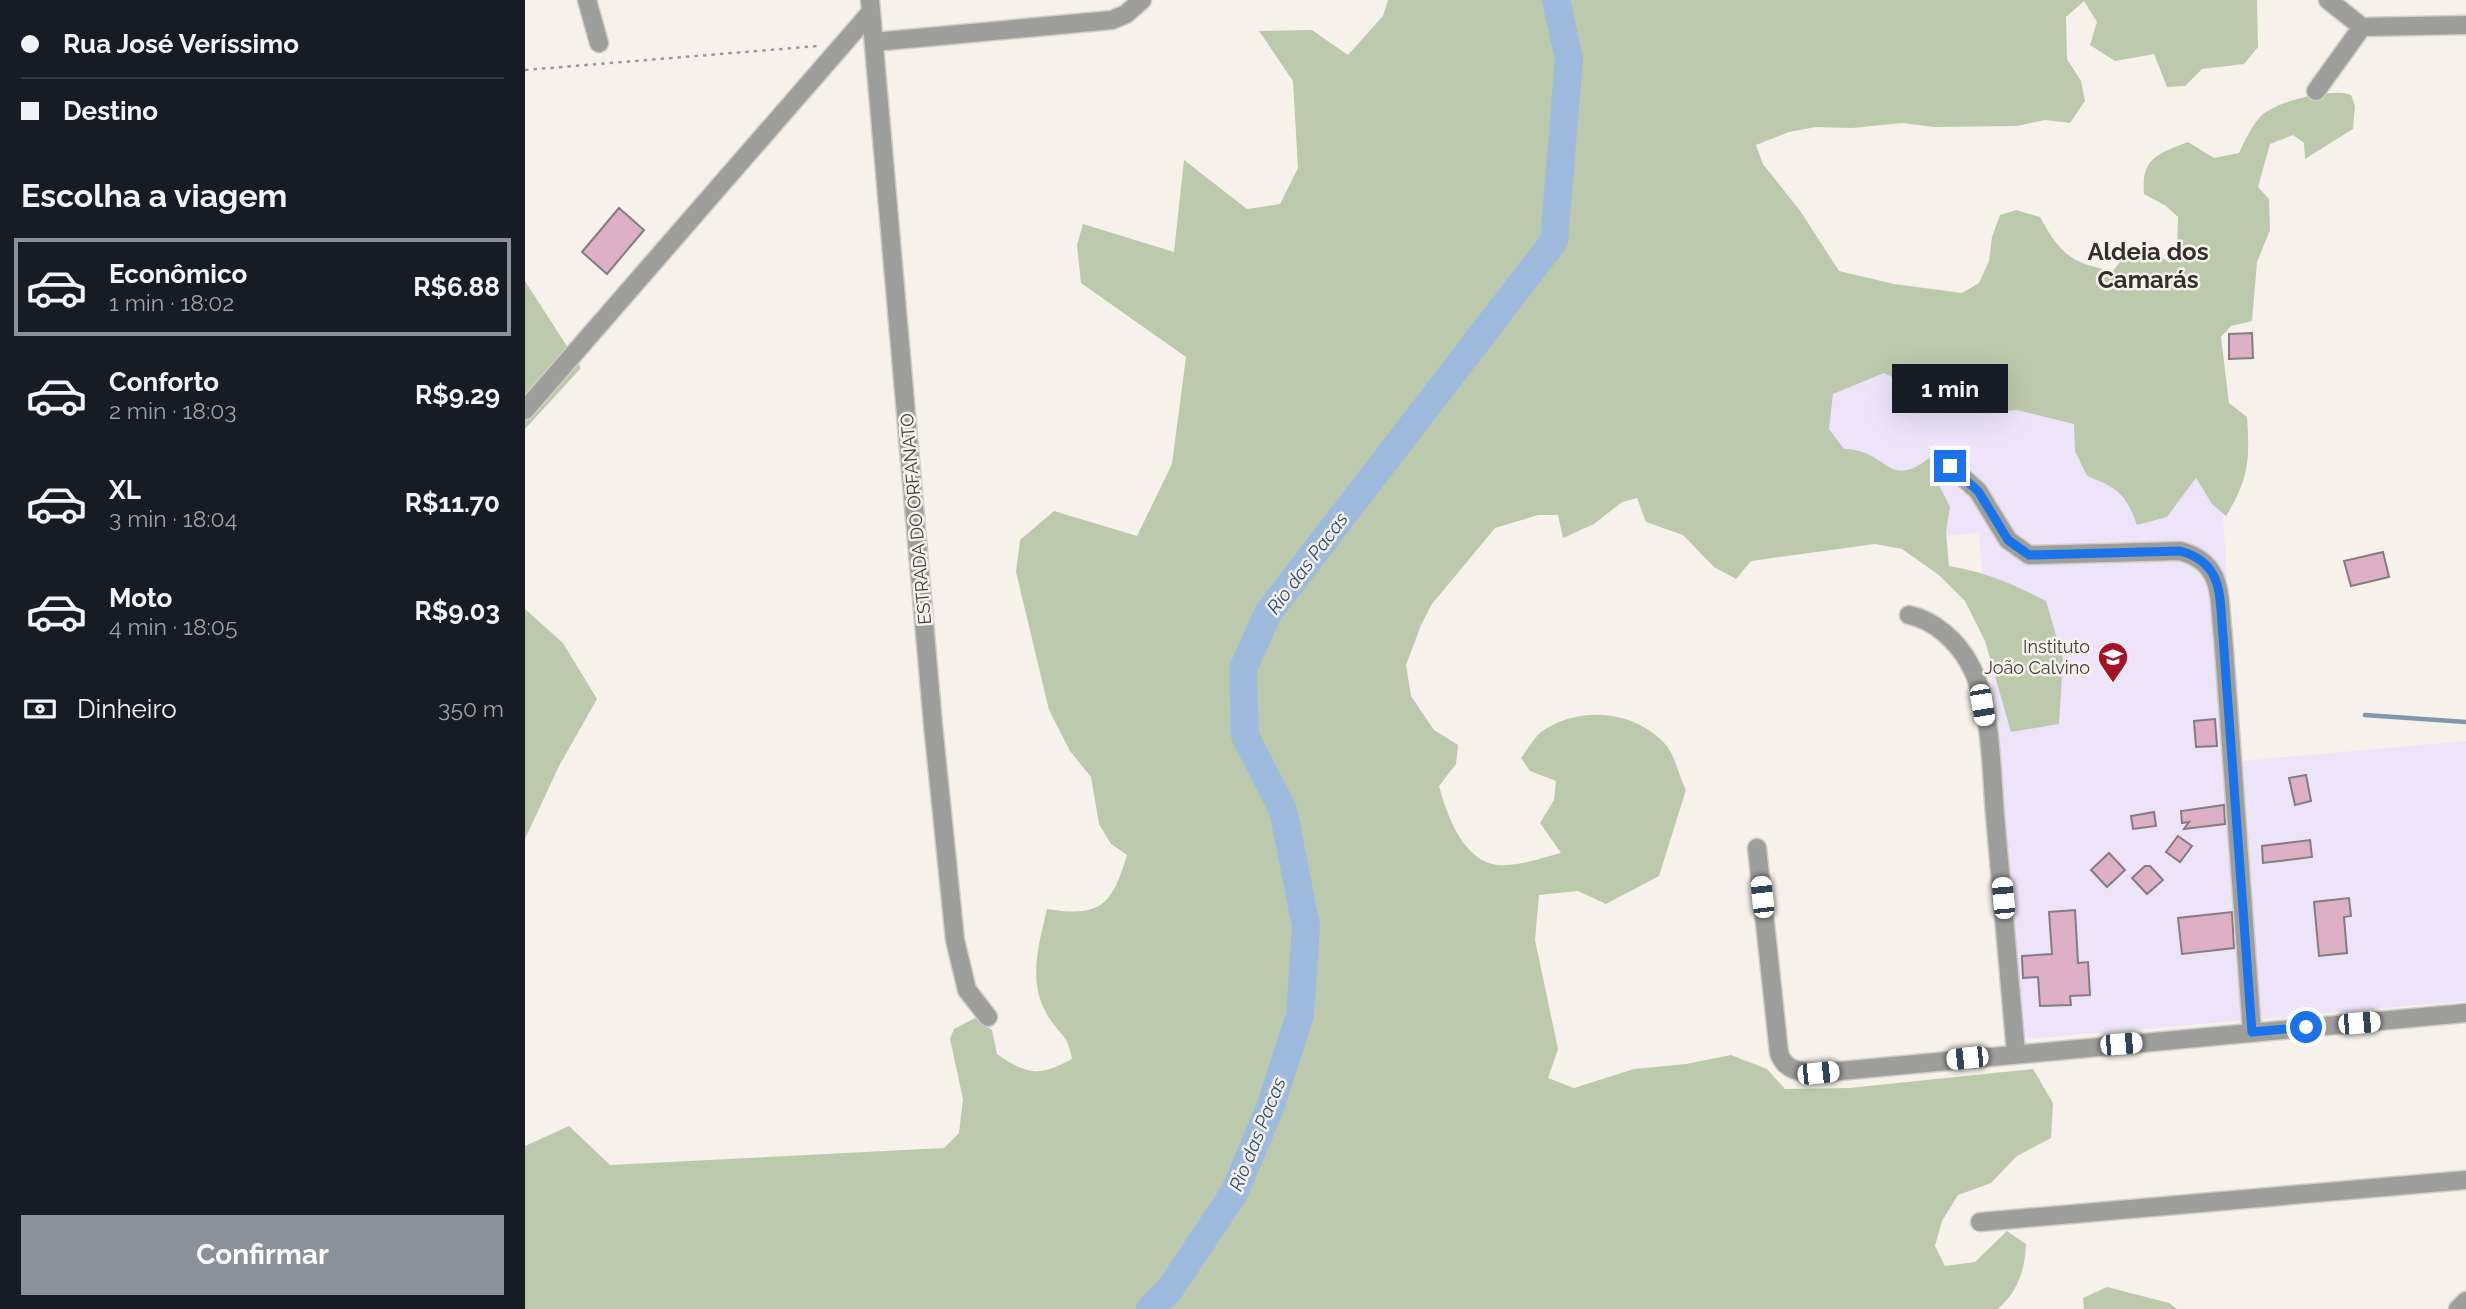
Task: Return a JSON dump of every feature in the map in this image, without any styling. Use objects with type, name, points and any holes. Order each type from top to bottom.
[{"type":"street","points":[[587,0],[599,43]]},
{"type":"street","points":[[2328,0],[2362,27],[2466,25]]},
{"type":"street","points":[[874,42],[1112,20],[1126,14],[1140,2]]},
{"type":"street","name":"ESTRADA DO ORFANATO","points":[[871,6],[933,725],[955,940],[967,990],[988,1017]]},
{"type":"street","name":"ESTRADA DO ORFANATO","points":[[525,410],[871,6]]},
{"type":"street","points":[[2316,91],[2362,27]]},
{"type":"street","points":[[1950,466],[1978,491],[2008,540],[2029,555],[2180,551],[2200,558],[2216,578],[2223,636],[2252,1032]]},
{"type":"street","points":[[1909,615],[1920,617],[1941,629],[1969,662],[1979,686],[1989,742],[2016,1053]]},
{"type":"street","points":[[1758,848],[1777,1044],[1786,1066],[1818,1073],[2466,1013]]},
{"type":"street","points":[[1980,1222],[2466,1180]]},
{"type":"street","points":[[2458,1309],[2466,1301]]},
{"type":"path","points":[[525,70],[818,46]]},
{"type":"shaded area","name":"Instituto João Calvino","points":[[2208,271],[2241,761],[2466,741],[2466,1001],[2028,1039],[2022,1032],[1979,533],[1794,550],[1775,322]]},
{"type":"green space","points":[[1388,0],[2257,0],[2258,47],[2244,64],[2202,69],[2185,86],[2167,87],[2154,54],[2115,61],[2090,45],[2097,22],[2084,1],[2066,17],[2067,59],[2081,81],[2085,101],[2070,123],[2045,120],[2017,126],[1934,127],[1902,123],[1852,128],[1816,127],[1789,132],[1756,145],[1763,164],[1801,212],[1839,271],[1894,284],[1962,293],[1979,283],[1989,261],[1992,237],[2000,215],[2016,210],[2040,217],[2061,249],[2087,265],[2113,271],[2128,251],[2151,250],[2170,263],[2177,253],[2178,217],[2166,206],[2144,194],[2145,172],[2153,159],[2188,142],[2214,158],[2239,153],[2255,123],[2270,110],[2292,100],[2319,94],[2351,95],[2355,106],[2353,129],[2305,159],[2304,143],[2293,135],[2270,144],[2258,187],[2269,199],[2270,230],[2257,262],[2252,321],[2231,326],[2221,337],[2229,403],[2247,417],[2248,432],[2248,457],[2244,479],[2226,516],[2212,504],[2196,478],[2167,517],[2137,525],[2129,506],[2119,493],[2087,476],[2075,451],[2074,424],[2017,410],[1983,413],[1963,393],[1936,414],[1912,387],[1884,373],[1833,394],[1829,429],[1844,449],[1870,455],[1895,470],[1904,471],[1929,458],[1949,461],[1940,487],[1950,507],[1946,532],[1949,566],[1999,579],[2046,601],[2063,659],[2059,724],[2011,732],[1985,641],[1965,601],[1939,575],[1902,549],[1875,544],[1751,561],[1736,579],[1714,567],[1683,535],[1646,522],[1637,498],[1622,502],[1594,524],[1563,538],[1558,515],[1538,515],[1495,528],[1432,604],[1406,665],[1411,696],[1434,730],[1458,745],[1456,764],[1439,786],[1446,808],[1463,843],[1481,859],[1492,864],[1508,865],[1561,853],[1540,823],[1554,800],[1556,781],[1530,771],[1521,758],[1541,732],[1556,723],[1589,715],[1606,715],[1639,724],[1669,749],[1686,790],[1659,876],[1606,904],[1578,891],[1539,895],[1535,940],[1558,1049],[1548,1078],[1574,1088],[1634,1069],[1686,1064],[1731,1055],[1767,1069],[1785,1089],[1849,1088],[2033,1069],[2053,1103],[2051,1138],[2017,1156],[1991,1183],[1958,1195],[1942,1221],[1935,1246],[1945,1266],[1975,1262],[2007,1231],[2026,1244],[2022,1271],[2011,1295],[1998,1309],[525,1309],[525,1146],[569,1126],[610,1165],[944,1148],[959,1133],[963,1099],[950,1039],[954,1029],[975,1018],[992,1030],[997,1054],[1025,1070],[1051,1069],[1072,1059],[1067,1041],[1044,1009],[1039,995],[1036,967],[1047,909],[1081,911],[1102,904],[1116,885],[1127,855],[1111,844],[1099,824],[1091,777],[1070,751],[1049,710],[1016,572],[1020,540],[1054,511],[1137,536],[1172,464],[1186,357],[1081,283],[1077,245],[1083,224],[1174,252],[1184,160],[1247,209],[1280,204],[1298,168],[1293,81],[1259,31],[1312,30],[1348,55],[1383,16]]},
{"type":"green space","points":[[525,281],[581,368],[525,429]]},
{"type":"green space","points":[[525,609],[563,643],[597,699],[559,766],[525,839]]},
{"type":"green space","points":[[2107,1287],[2169,1303],[2177,1309],[2084,1309],[2083,1298]]},
{"type":"building","points":[[619,208],[644,230],[607,274],[582,252]]},
{"type":"building","points":[[2252,333],[2253,358],[2229,359],[2229,334]]},
{"type":"building","points":[[2383,552],[2389,577],[2351,586],[2344,561]]},
{"type":"building","points":[[2215,719],[2217,746],[2196,747],[2194,721]]},
{"type":"building","points":[[2306,775],[2311,801],[2295,805],[2289,778]]},
{"type":"building","points":[[2224,805],[2225,824],[2184,829],[2189,822],[2182,823],[2181,811]]},
{"type":"building","points":[[2154,812],[2156,826],[2133,829],[2131,816]]},
{"type":"building","points":[[2178,836],[2192,846],[2180,862],[2166,852]]},
{"type":"building","points":[[2310,840],[2312,857],[2263,863],[2262,846]]},
{"type":"building","points":[[2109,853],[2125,870],[2107,887],[2091,870]]},
{"type":"building","points":[[2145,866],[2150,866],[2163,880],[2147,894],[2132,878]]},
{"type":"building","points":[[2349,898],[2351,916],[2344,917],[2347,953],[2319,956],[2314,902]]},
{"type":"building","points":[[2075,910],[2078,963],[2088,962],[2090,995],[2070,996],[2071,1005],[2040,1006],[2038,977],[2023,978],[2022,956],[2052,954],[2049,912]]},
{"type":"building","points":[[2232,912],[2234,948],[2182,954],[2178,918]]},
{"type":"waterway","name":"Rio das Pacas","points":[[1150,1309],[1170,1289],[1234,1193],[1270,1108],[1300,1015],[1306,926],[1283,810],[1245,736],[1243,669],[1268,613],[1554,241],[1569,59],[1556,0]]},
{"type":"waterway","points":[[2365,715],[2466,722]]},
{"type":"place","name":"Instituto João Calvino","points":[[2113,684]]},
{"type":"district","name":"Aldeia dos Camarás","points":[[2148,266]]},
{"type":"route","points":[[1950,466],[1978,491],[2008,540],[2029,555],[2165,550],[2190,554],[2210,566],[2216,578],[2223,636],[2245,905],[2252,1032],[2306,1027]]}]
